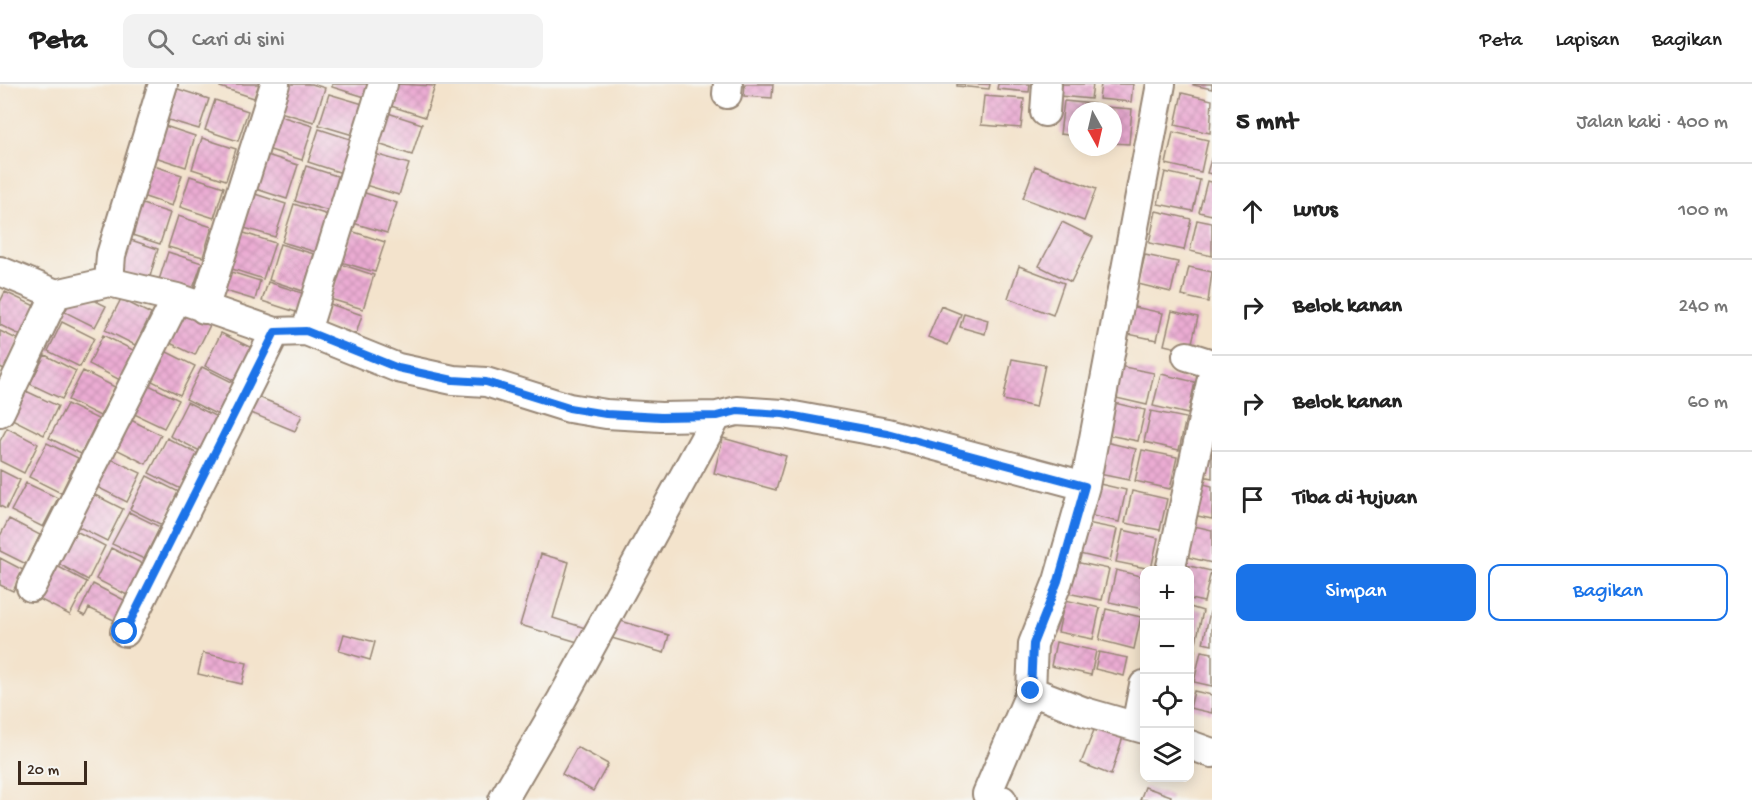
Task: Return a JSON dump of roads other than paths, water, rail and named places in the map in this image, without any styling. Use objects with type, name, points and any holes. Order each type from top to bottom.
[{"type":"street","points":[[109,282],[111,255],[163,84]]},
{"type":"street","points":[[204,309],[275,84]]},
{"type":"street","points":[[306,331],[383,84]]},
{"type":"street","points":[[1046,112],[1047,84]]},
{"type":"street","points":[[991,798],[1031,691],[1033,644],[1058,581],[1085,486],[1161,84]]},
{"type":"street","points":[[0,271],[56,294],[109,282],[177,298],[275,332],[306,331],[398,368],[453,380],[486,382],[569,408],[606,414],[717,416],[737,411],[752,411],[887,433],[1085,486]]},
{"type":"street","points":[[0,412],[56,294]]},
{"type":"street","points":[[31,586],[177,298]]},
{"type":"street","points":[[125,632],[275,332]]},
{"type":"street","points":[[1171,566],[1212,378]]},
{"type":"street","points":[[503,800],[562,699],[717,416]]},
{"type":"street","points":[[1031,691],[1085,712],[1140,727]]},
{"type":"street","points":[[1194,746],[1212,753]]}]
